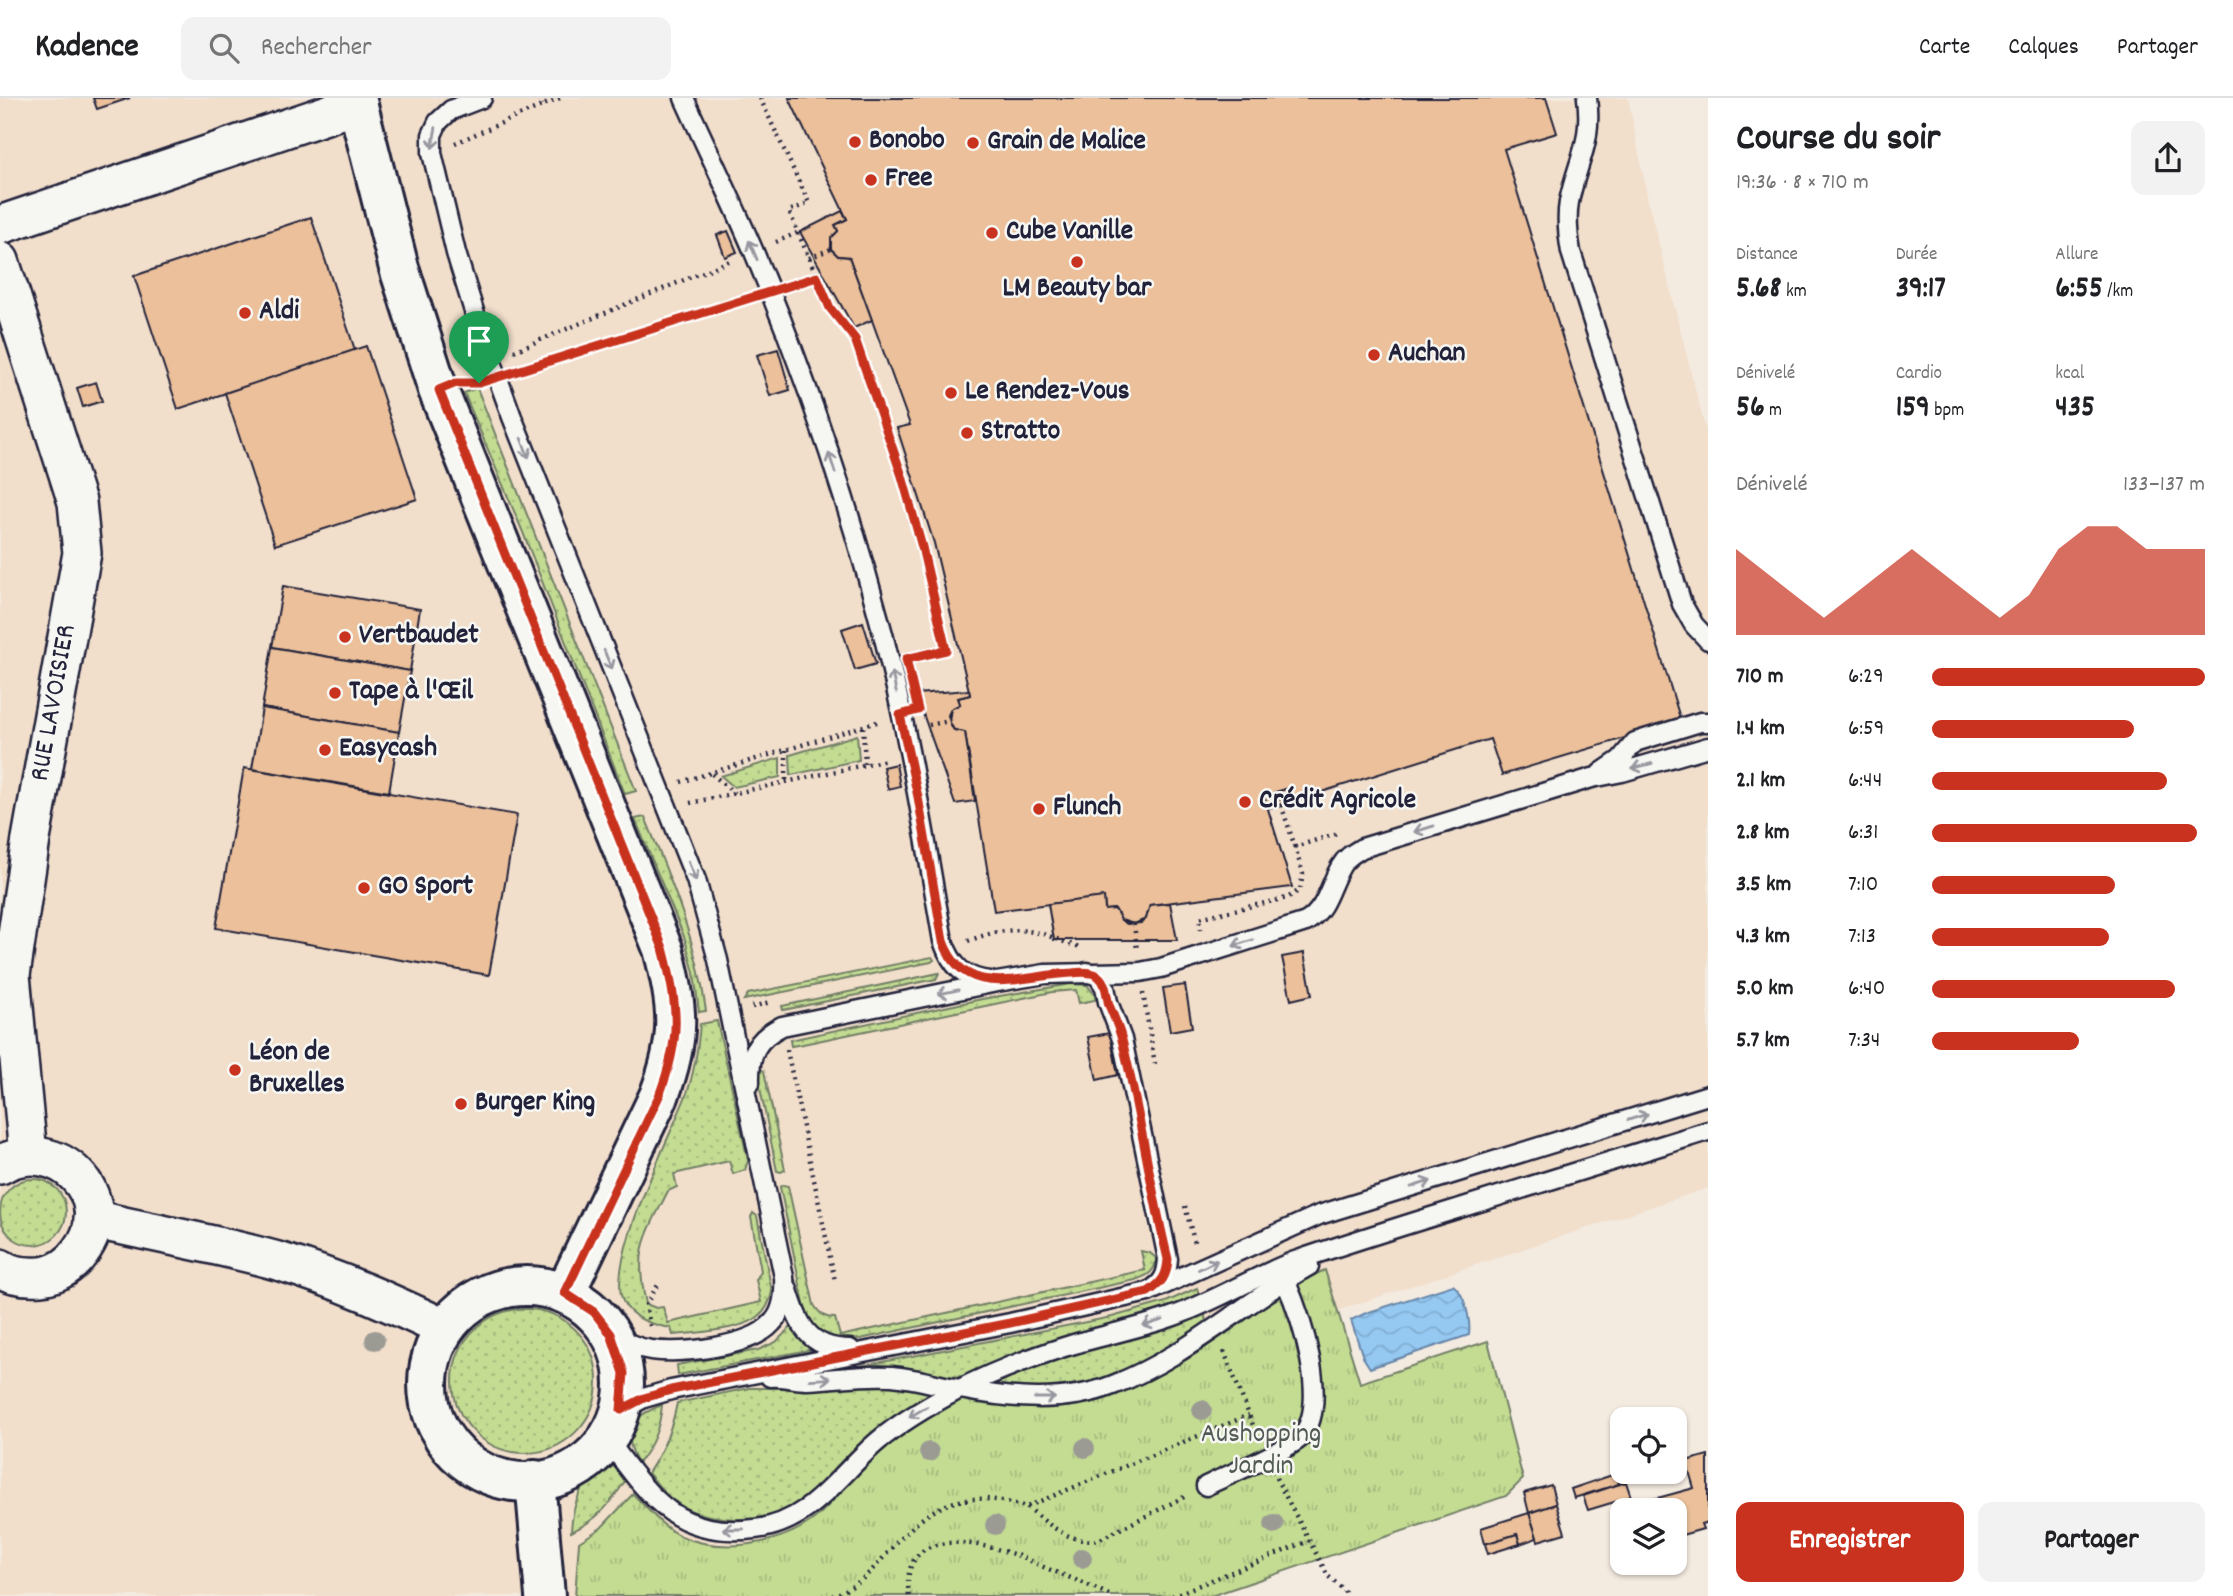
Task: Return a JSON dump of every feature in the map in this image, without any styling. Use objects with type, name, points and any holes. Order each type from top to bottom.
[{"type":"street","points":[[0,225],[357,101],[399,268],[439,390],[663,948],[673,984],[676,1022],[671,1062],[659,1096],[565,1293]]},
{"type":"street","name":"RUE LAVOISIER","points":[[0,261],[77,502],[82,553],[31,839],[11,975],[14,1160]]},
{"type":"street","points":[[1,1273],[27,1278],[52,1274],[63,1268],[73,1262],[88,1242],[93,1219],[89,1194],[75,1172],[54,1158],[14,1160]]},
{"type":"street","points":[[93,1219],[281,1262],[370,1293],[444,1328]]},
{"type":"street","points":[[535,1286],[565,1293],[594,1312],[611,1334],[624,1373],[614,1425],[579,1467],[556,1478],[513,1482],[482,1472],[453,1450],[434,1421],[427,1376],[432,1350],[444,1328],[460,1308],[492,1291],[535,1286]]},
{"type":"street","points":[[535,1479],[545,1596]]},
{"type":"lane","points":[[482,98],[451,110],[438,122],[432,135],[432,153],[465,284],[494,369],[696,880],[707,915],[784,1277],[793,1304],[803,1326],[813,1338],[832,1349],[883,1349]]},
{"type":"lane","points":[[684,98],[770,291],[822,433],[865,568],[909,755],[943,941],[949,958],[964,974],[997,982]]},
{"type":"lane","points":[[1587,98],[1588,139],[1569,201],[1567,226],[1571,252],[1682,604],[1694,625],[1708,640]]},
{"type":"lane","points":[[1592,778],[1609,770],[1635,742],[1700,722],[1708,722]]},
{"type":"lane","points":[[752,1126],[749,1069],[755,1050],[766,1035],[782,1026],[1045,974],[1140,972],[1161,968],[1306,922],[1321,909],[1341,864],[1362,848],[1592,778],[1708,747]]},
{"type":"lane","points":[[1087,972],[1098,976],[1105,987],[1122,1039],[1168,1259],[1167,1272],[1160,1285],[1148,1292]]},
{"type":"lane","points":[[1708,1096],[1319,1215],[1148,1292],[883,1349],[671,1390],[644,1398],[614,1425],[637,1479],[667,1510],[692,1524],[722,1530],[756,1529],[785,1522],[812,1507],[878,1440],[914,1413],[959,1389],[1065,1347],[1172,1317],[1293,1262],[1708,1131]]},
{"type":"lane","points":[[728,1378],[774,1376],[802,1380],[863,1375],[893,1376],[1005,1397],[1056,1398],[1111,1386],[1166,1362],[1285,1280],[1352,1242]]},
{"type":"lane","points":[[611,1334],[627,1344],[668,1351],[746,1339],[764,1331],[774,1322],[782,1307],[784,1277]]},
{"type":"lane","points":[[1206,1486],[1301,1438],[1312,1419],[1313,1383],[1306,1342],[1297,1306],[1285,1280]]},
{"type":"path","points":[[539,98],[542,105]]},
{"type":"path","points":[[432,153],[560,98]]},
{"type":"path","points":[[760,98],[809,203],[789,211],[830,308],[855,339],[902,476],[922,547],[946,650],[906,659]]},
{"type":"path","points":[[494,369],[797,233]]},
{"type":"path","points":[[809,258],[831,249]]},
{"type":"path","points":[[494,369],[817,277]]},
{"type":"path","points":[[659,789],[918,710],[922,726],[948,721]]},
{"type":"path","points":[[863,727],[865,765]]},
{"type":"path","points":[[786,750],[786,782]]},
{"type":"path","points":[[667,808],[909,755]]},
{"type":"path","points":[[711,773],[734,793]]},
{"type":"path","points":[[1190,936],[1201,932],[1199,918],[1287,898],[1300,890],[1303,874],[1277,792]]},
{"type":"path","points":[[1295,846],[1344,831]]},
{"type":"path","points":[[967,929],[972,940]]},
{"type":"path","points":[[949,958],[962,944],[990,932],[1018,929],[1086,948]]},
{"type":"path","points":[[1127,948],[1147,947]]},
{"type":"path","points":[[729,1012],[776,1001],[835,1281]]},
{"type":"path","points":[[652,1329],[646,1304],[658,1285]]},
{"type":"path","points":[[1026,1507],[1249,1415]]},
{"type":"path","points":[[832,1596],[866,1578],[892,1548],[921,1521],[948,1502],[975,1497],[1003,1500],[1026,1507],[1074,1540],[1098,1540],[1206,1486]]},
{"type":"path","points":[[1172,1596],[1308,1541]]},
{"type":"path","points":[[909,1596],[906,1577],[916,1556],[928,1546],[943,1542],[971,1544],[1016,1555],[1089,1584],[1111,1596]]},
{"type":"path","points":[[846,1596],[850,1587]]},
{"type":"shaded area","points":[[0,98],[1628,98],[1649,205],[1708,440],[1708,1188],[1345,1308],[689,1596],[0,1596]]},
{"type":"green space","points":[[477,388],[636,791],[625,794],[522,530],[464,393]]},
{"type":"green space","points":[[857,735],[859,760],[791,775],[790,755]]},
{"type":"green space","points":[[780,758],[780,777],[734,787],[721,776]]},
{"type":"green space","points":[[645,817],[690,936],[706,1011],[699,1012],[694,973],[685,939],[635,819]]},
{"type":"green space","points":[[932,957],[934,960],[931,962],[744,1000],[748,994]]},
{"type":"green space","points":[[939,973],[936,979],[783,1010],[782,1006]]},
{"type":"green space","points":[[1071,984],[1087,985],[1095,995],[1095,1000],[1079,1003],[1076,990],[1052,992],[791,1046],[790,1040],[982,999]]},
{"type":"green space","points":[[717,1021],[748,1161],[745,1170],[733,1174],[729,1161],[674,1174],[677,1187],[668,1191],[647,1234],[641,1257],[646,1304],[656,1308],[663,1307],[668,1323],[761,1302],[756,1280],[761,1271],[751,1217],[753,1213],[757,1216],[772,1292],[764,1311],[752,1321],[718,1330],[673,1335],[671,1328],[641,1319],[628,1309],[621,1295],[621,1275],[633,1223],[690,1084],[700,1024]]},
{"type":"green space","points":[[759,1068],[764,1071],[785,1170],[781,1172],[777,1171],[757,1073]]},
{"type":"green space","points":[[26,1179],[40,1179],[52,1184],[61,1193],[66,1212],[64,1225],[57,1236],[40,1245],[26,1245],[14,1240],[5,1231],[0,1219],[0,1205],[5,1193],[14,1184]]},
{"type":"green space","points":[[788,1186],[814,1305],[823,1315],[835,1318],[840,1336],[1145,1270],[1141,1251],[1150,1253],[1156,1258],[1156,1263],[1150,1273],[1135,1280],[860,1339],[832,1339],[814,1327],[805,1309],[780,1187]]},
{"type":"green space","name":"Aushopping Jardin","points":[[1325,1270],[1360,1383],[1488,1341],[1523,1479],[1506,1496],[1211,1596],[575,1596],[579,1542],[601,1528],[633,1494],[668,1528],[697,1542],[732,1545],[768,1541],[814,1519],[870,1461],[921,1423],[962,1398],[997,1405],[1030,1407],[1094,1400],[1124,1390],[1184,1361],[1281,1294]]},
{"type":"green space","points":[[1197,1288],[1199,1295],[1164,1311],[966,1376],[947,1377],[896,1369],[856,1367],[1112,1317],[1166,1302]]},
{"type":"green space","points":[[525,1309],[553,1315],[576,1330],[591,1353],[597,1381],[591,1409],[576,1432],[553,1447],[525,1453],[497,1447],[474,1432],[459,1409],[453,1381],[459,1353],[474,1330],[497,1315]]},
{"type":"green space","points":[[1204,1311],[1206,1322],[1148,1359],[1106,1378],[1062,1389],[1034,1390],[991,1385],[1036,1366],[1160,1330]]},
{"type":"green space","points":[[795,1323],[814,1349],[678,1375],[677,1365],[758,1350],[776,1342]]},
{"type":"green space","points":[[894,1384],[933,1390],[934,1394],[870,1436],[843,1459],[804,1500],[784,1512],[752,1519],[700,1513],[673,1501],[648,1473],[666,1440],[677,1403],[749,1388],[824,1388]]},
{"type":"green space","points":[[662,1405],[655,1436],[638,1463],[630,1442],[632,1426],[643,1414]]},
{"type":"green space","points":[[608,1463],[615,1465],[625,1481],[602,1511],[571,1532],[580,1492],[591,1475]]},
{"type":"water","points":[[1453,1285],[1461,1294],[1466,1308],[1469,1335],[1370,1368],[1363,1357],[1351,1320]]},
{"type":"building","points":[[93,98],[130,98],[97,109]]},
{"type":"building","points":[[789,98],[1546,98],[1557,133],[1504,149],[1681,721],[1502,775],[1490,739],[1293,801],[1289,788],[1264,796],[1292,887],[1150,905],[1146,919],[1134,924],[1121,920],[1115,909],[1105,910],[1104,897],[994,911],[965,732],[954,730],[949,721],[951,709],[960,704],[958,698],[970,695],[934,543],[897,428],[910,425],[849,257],[838,256],[831,249],[831,238],[838,231],[835,225],[847,219]]},
{"type":"building","points":[[842,211],[847,219],[835,225],[838,231],[831,238],[831,249],[838,256],[849,257],[872,320],[854,328],[800,232]]},
{"type":"building","name":"Aldi","points":[[311,217],[355,350],[178,409],[134,276]]},
{"type":"building","points":[[728,231],[737,252],[725,257],[717,235]]},
{"type":"building","points":[[366,346],[417,499],[275,545],[225,393]]},
{"type":"building","points":[[778,349],[790,390],[770,396],[757,355]]},
{"type":"building","points":[[96,382],[102,401],[83,407],[77,388]]},
{"type":"building","name":"Vertbaudet","points":[[283,586],[420,609],[410,671],[272,647]]},
{"type":"building","points":[[863,622],[876,664],[855,670],[842,629]]},
{"type":"building","name":"Tape à l'Œil","points":[[272,647],[410,671],[399,732],[262,708]]},
{"type":"building","points":[[969,690],[970,695],[958,698],[960,704],[951,709],[948,715],[954,730],[965,732],[975,801],[955,804],[916,694]]},
{"type":"building","name":"Easycash","points":[[262,708],[399,732],[389,792],[252,769]]},
{"type":"building","points":[[896,764],[900,786],[888,789],[883,767]]},
{"type":"building","name":"GO Sport","points":[[244,768],[517,815],[489,975],[216,928]]},
{"type":"building","points":[[1289,788],[1293,801],[1268,808],[1264,796]]},
{"type":"building","points":[[1104,897],[1105,910],[1115,909],[1121,920],[1127,924],[1141,923],[1146,919],[1150,905],[1170,903],[1177,940],[1054,940],[1048,904]]},
{"type":"building","points":[[1304,953],[1312,995],[1291,1000],[1282,957]]},
{"type":"building","points":[[1185,985],[1192,1027],[1170,1031],[1163,988]]},
{"type":"building","points":[[1110,1033],[1118,1075],[1097,1080],[1088,1037]]},
{"type":"building","points":[[1708,1455],[1708,1522],[1701,1524],[1703,1529],[1687,1534],[1687,1498],[1658,1498],[1694,1488],[1687,1461]]},
{"type":"building","points":[[1610,1476],[1610,1484],[1619,1484],[1574,1498],[1571,1489]]},
{"type":"building","points":[[1627,1484],[1631,1497],[1610,1498],[1610,1503],[1588,1510],[1583,1496]]},
{"type":"building","points":[[1551,1485],[1556,1504],[1529,1513],[1524,1493]]},
{"type":"building","points":[[1556,1504],[1565,1533],[1538,1541],[1529,1513]]},
{"type":"building","points":[[1529,1513],[1537,1538],[1520,1544],[1517,1534],[1485,1544],[1481,1528]]},
{"type":"building","points":[[1517,1534],[1520,1544],[1488,1554],[1485,1544]]},
{"type":"place","name":"Bonobo","points":[[855,142]]},
{"type":"place","name":"Grain de Malice","points":[[973,143]]},
{"type":"place","name":"Free","points":[[871,180]]},
{"type":"place","name":"Cube Vanille","points":[[992,233]]},
{"type":"place","name":"LM Beauty bar","points":[[1077,262]]},
{"type":"place","name":"Aldi","points":[[245,313]]},
{"type":"place","name":"Auchan","points":[[1374,355]]},
{"type":"place","name":"Le Rendez-Vous","points":[[951,393]]},
{"type":"place","name":"Stratto","points":[[967,433]]},
{"type":"place","name":"Vertbaudet","points":[[345,637]]},
{"type":"place","name":"Tape à l'Œil","points":[[335,693]]},
{"type":"place","name":"Easycash","points":[[325,750]]},
{"type":"place","name":"Crédit Agricole","points":[[1245,802]]},
{"type":"place","name":"Flunch","points":[[1039,809]]},
{"type":"place","name":"GO Sport","points":[[364,888]]},
{"type":"place","name":"Léon de Bruxelles","points":[[235,1070]]},
{"type":"place","name":"Burger King","points":[[461,1104]]},
{"type":"route","points":[[817,277],[830,308],[855,339],[902,476],[946,650],[906,659],[918,710],[900,715],[918,797],[943,941],[949,958],[964,974],[978,979],[997,982],[1045,974],[1087,972],[1098,976],[1105,987],[1122,1039],[1168,1259],[1167,1272],[1160,1285],[1148,1292],[1010,1323],[671,1390],[644,1398],[621,1410],[624,1373],[611,1334],[594,1312],[565,1293],[659,1096],[671,1062],[676,1022],[673,984],[663,948],[439,390],[456,383],[479,383],[817,277]]}]
